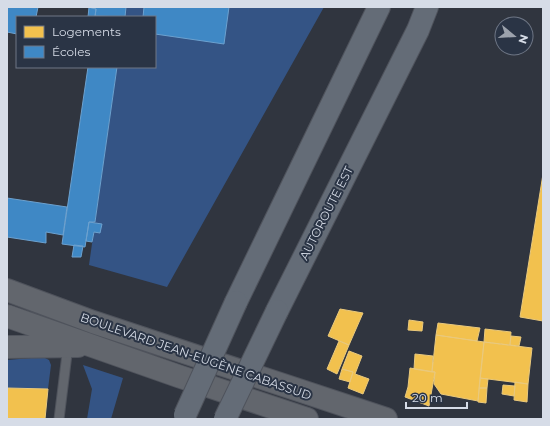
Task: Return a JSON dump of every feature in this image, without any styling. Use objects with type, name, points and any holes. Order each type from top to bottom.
[{"type":"highway","points":[[184,417],[236,302],[379,7]]},
{"type":"highway","name":"AUTOROUTE EST","points":[[225,419],[277,311],[418,30],[427,7]]},
{"type":"street","name":"BOULEVARD JEAN-EUGÈNE CABASSUD","points":[[7,290],[93,322],[386,419]]},
{"type":"street","points":[[9,318],[39,316],[93,322]]},
{"type":"street","name":"BOULEVARD JEAN-EUGÈNE CABASSUD","points":[[9,318],[307,419]]},
{"type":"street","points":[[7,347],[90,345]]},
{"type":"lane","points":[[59,419],[68,346]]},
{"type":"shaded area","points":[[126,7],[324,7],[167,287],[89,265],[117,68],[156,68],[156,16],[125,16]]},
{"type":"shaded area","points":[[43,357],[49,360],[51,365],[48,389],[7,388],[7,360]]},
{"type":"shaded area","points":[[83,365],[123,378],[111,419],[87,419],[92,389]]},
{"type":"building: Logements","points":[[543,174],[543,321],[520,317]]},
{"type":"building: Logements","points":[[340,309],[363,313],[349,345],[328,336]]},
{"type":"building: Logements","points":[[409,320],[423,322],[422,331],[408,330]]},
{"type":"building: Logements","points":[[438,323],[480,328],[477,341],[436,335]]},
{"type":"building: Logements","points":[[485,329],[511,332],[510,345],[484,342]]},
{"type":"building: Logements","points":[[436,335],[484,342],[478,401],[441,394],[434,384],[435,372],[432,372]]},
{"type":"building: Logements","points":[[511,336],[521,337],[519,346],[510,345]]},
{"type":"building: Logements","points":[[339,341],[349,345],[337,374],[327,369]]},
{"type":"building: Logements","points":[[484,342],[532,348],[528,384],[480,378]]},
{"type":"building: Logements","points":[[349,351],[362,356],[355,374],[369,379],[363,394],[348,388],[353,372],[342,369]]},
{"type":"building: Logements","points":[[415,354],[433,356],[432,372],[414,369]]},
{"type":"building: Logements","points":[[410,368],[435,372],[429,406],[405,397],[408,387]]},
{"type":"building: Logements","points":[[342,369],[353,372],[350,382],[339,379]]},
{"type":"building: Logements","points":[[480,378],[488,379],[487,388],[479,388]]},
{"type":"building: Logements","points":[[515,382],[528,384],[527,402],[514,400]]},
{"type":"building: Logements","points":[[503,385],[515,386],[514,396],[502,394]]},
{"type":"building: Logements","points":[[7,388],[48,389],[45,419],[7,419]]},
{"type":"building: Logements","points":[[479,388],[487,388],[486,403],[478,402]]},
{"type":"building: Écoles","points":[[7,7],[38,7],[36,16],[16,16],[16,34],[7,32]]},
{"type":"building: Écoles","points":[[88,7],[126,7],[125,16],[95,16],[96,9]]},
{"type":"building: Écoles","points":[[89,7],[96,9],[95,16],[88,16]]},
{"type":"building: Écoles","points":[[144,7],[229,7],[224,44],[156,34],[156,16],[143,16]]},
{"type":"building: Écoles","points":[[88,68],[117,68],[95,222],[89,222],[85,247],[62,244]]},
{"type":"building: Écoles","points":[[7,198],[67,207],[63,235],[46,232],[46,243],[7,237]]},
{"type":"building: Écoles","points":[[89,222],[102,224],[100,233],[94,232],[92,242],[86,241]]},
{"type":"building: Écoles","points":[[74,245],[83,246],[81,257],[72,257]]}]
